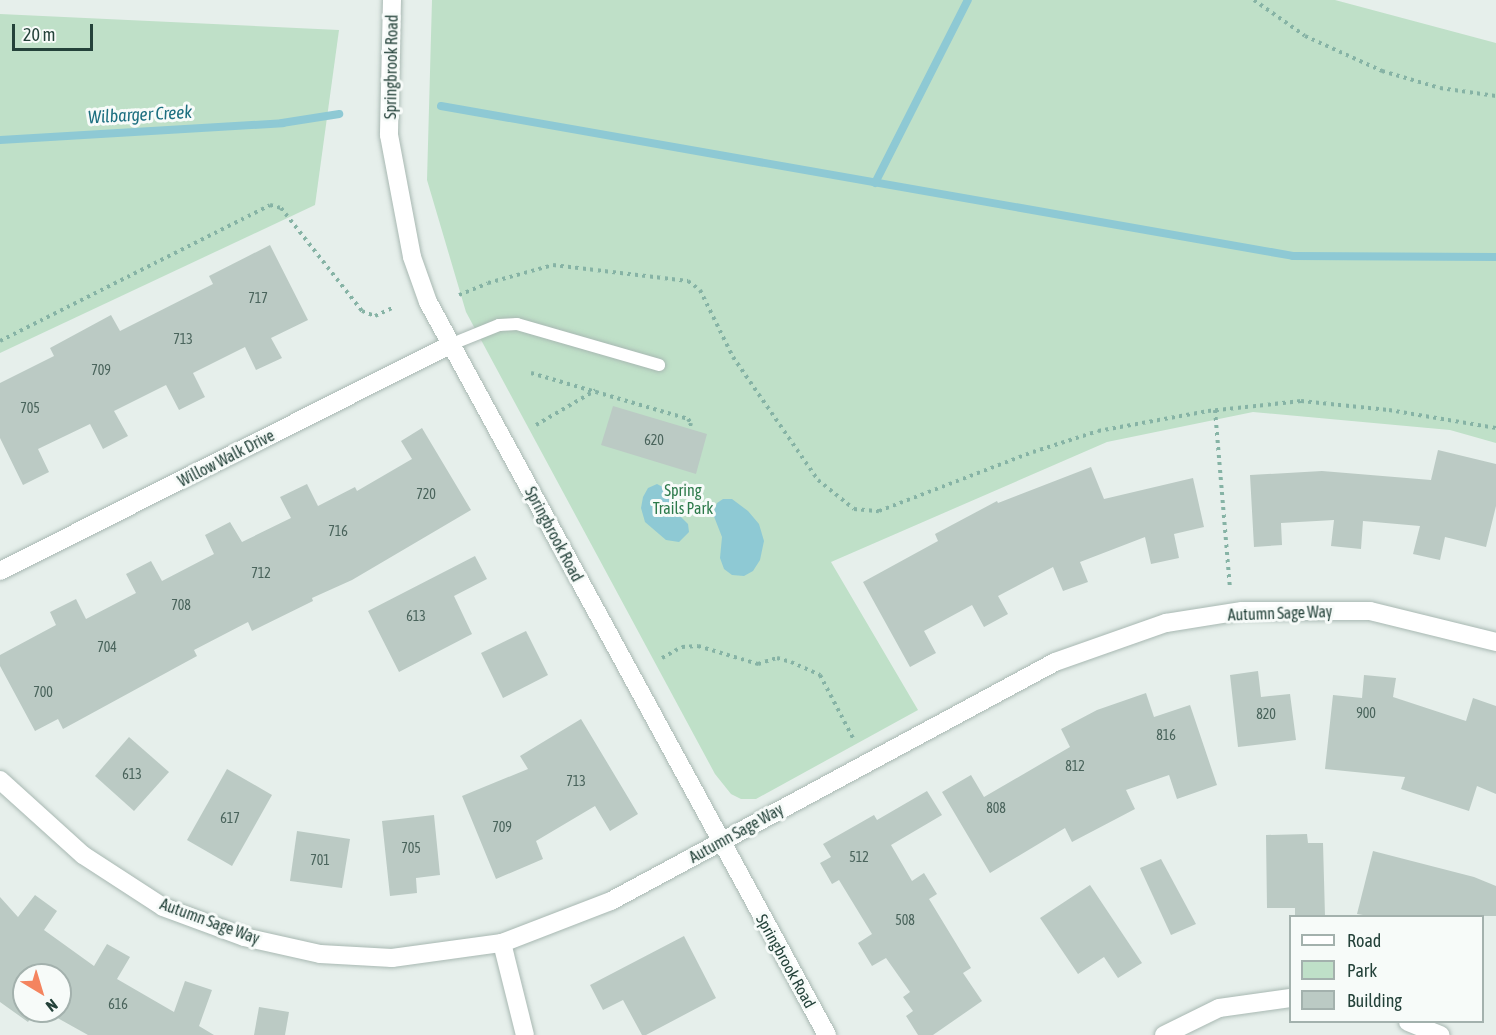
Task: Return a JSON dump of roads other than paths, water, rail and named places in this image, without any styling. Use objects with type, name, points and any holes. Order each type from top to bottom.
[{"type":"street","name":"Springbrook Road","points":[[392,0],[389,135],[412,257],[428,302],[827,1035]]},
{"type":"street","name":"Willow Walk Drive","points":[[0,571],[452,344]]},
{"type":"street","name":"Autumn Sage Way","points":[[0,780],[83,855],[163,907],[244,938],[320,954],[392,958],[502,943],[611,901],[1055,662],[1166,623],[1242,611],[1370,611],[1496,642]]},
{"type":"street","points":[[502,943],[525,1035]]},
{"type":"street","points":[[1164,1035],[1219,1008],[1289,998]]},
{"type":"street","points":[[1411,1023],[1441,1035]]},
{"type":"lane","points":[[452,344],[499,325],[517,324],[659,365]]},
{"type":"water","points":[[657,484],[672,492],[677,513],[688,524],[689,532],[679,542],[666,540],[645,522],[641,508],[643,497],[648,488]]},
{"type":"water","points":[[723,499],[732,499],[748,511],[759,524],[764,541],[760,560],[753,571],[744,576],[732,575],[724,569],[720,558],[722,537],[713,514],[717,503]]},
{"type":"waterway","points":[[875,183],[968,0]]},
{"type":"waterway","points":[[441,106],[1293,256],[1496,257]]},
{"type":"waterway","name":"Wilbarger Creek","points":[[0,140],[282,123],[339,114]]},
{"type":"park label","name":"Spring Trails Park","points":[[683,499]]}]
